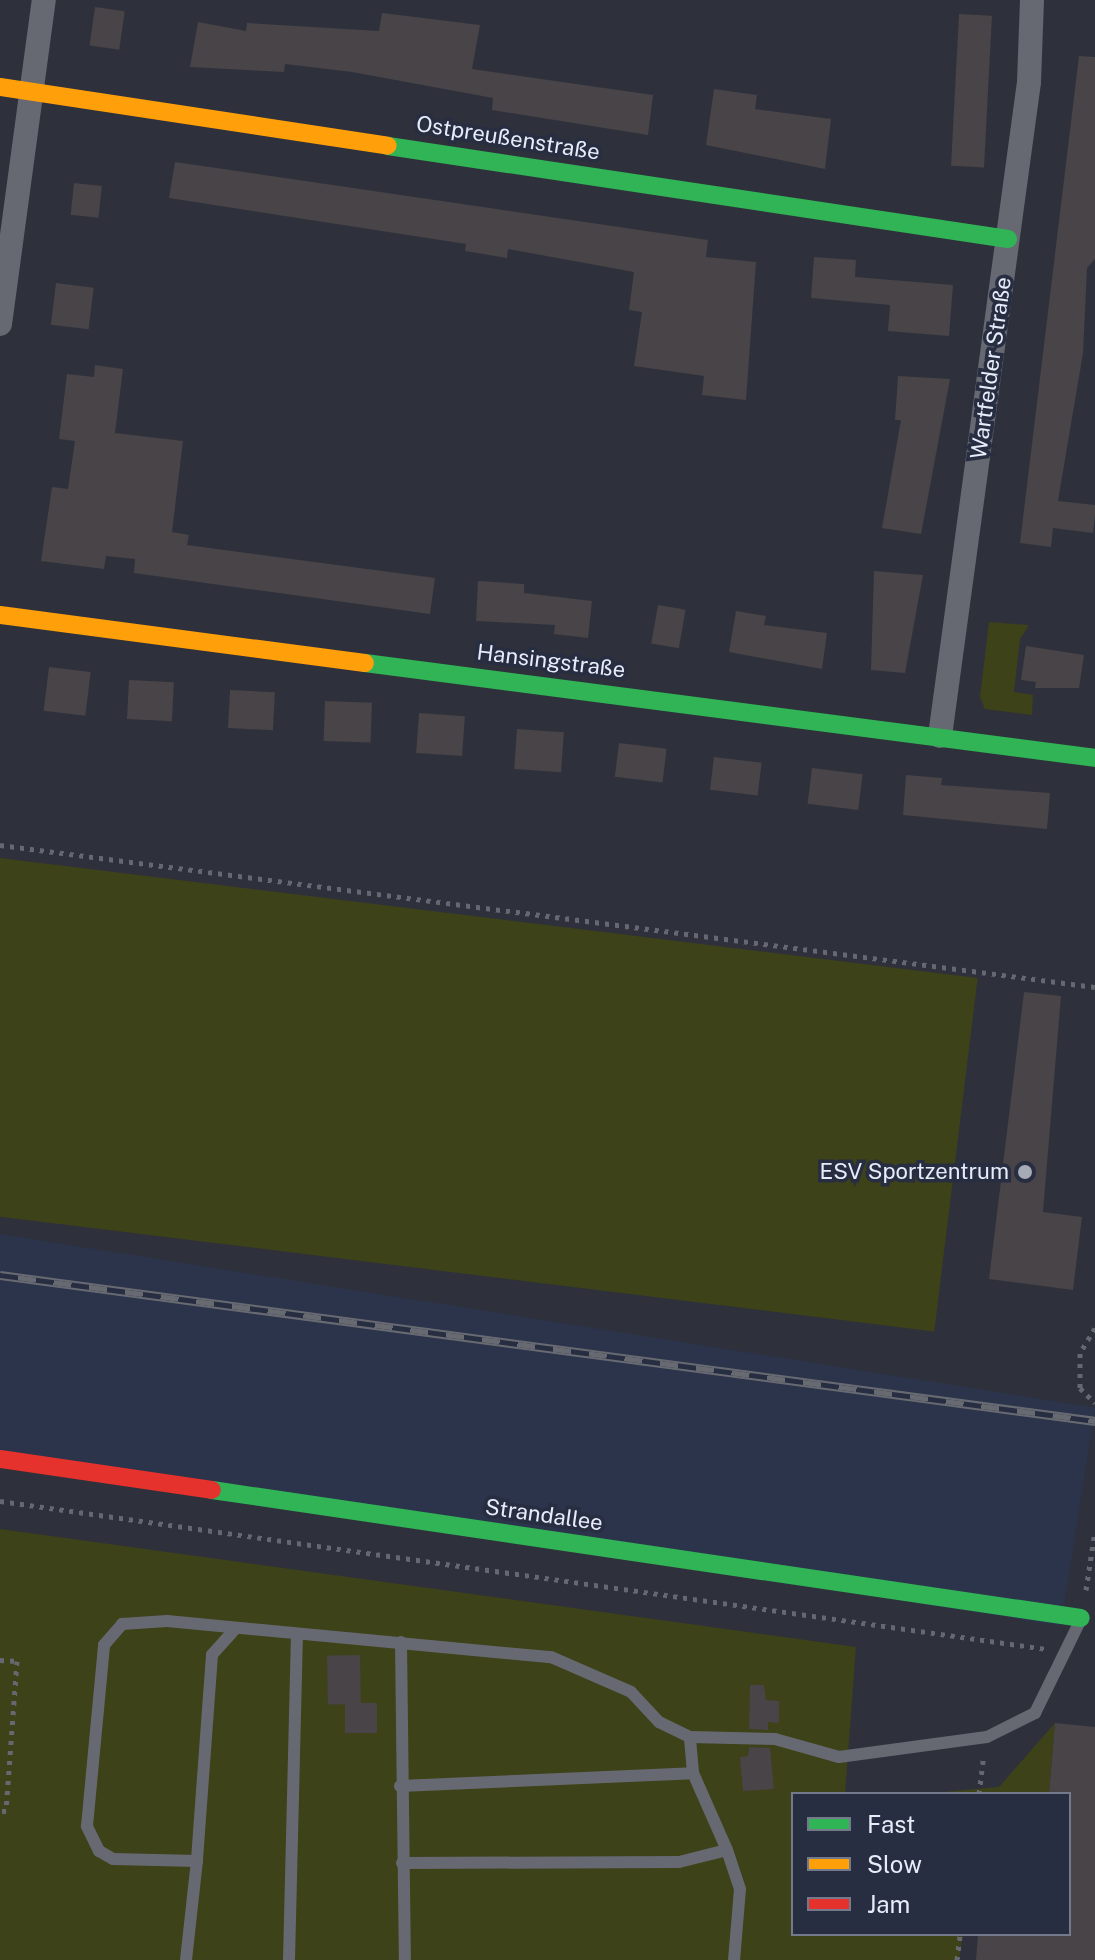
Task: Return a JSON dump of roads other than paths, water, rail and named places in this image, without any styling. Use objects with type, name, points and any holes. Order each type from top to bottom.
[{"type":"street","points":[[0,324],[44,0]]},
{"type":"street","name":"Wartfelder Straße","points":[[940,736],[1008,239],[1032,0]]},
{"type":"street","name":"Ostpreußenstraße","points":[[0,87],[32,89],[1008,239]]},
{"type":"street","name":"Hansingstraße","points":[[0,615],[1095,758]]},
{"type":"street","name":"Strandallee","points":[[0,1459],[1081,1618]]},
{"type":"lane","points":[[197,1861],[113,1859],[92,1844],[87,1826],[104,1645],[122,1624],[236,1628],[551,1657],[631,1692],[659,1722],[690,1737],[775,1739],[839,1757],[987,1737],[1035,1713],[1069,1652],[1081,1618]]},
{"type":"lane","points":[[186,1960],[197,1861],[212,1655],[236,1628]]},
{"type":"lane","points":[[289,1960],[297,1635]]},
{"type":"lane","points":[[401,1642],[400,1786],[405,1960]]},
{"type":"lane","points":[[690,1737],[693,1773],[727,1850],[740,1889],[734,1960]]},
{"type":"lane","points":[[400,1786],[693,1773]]},
{"type":"lane","points":[[402,1863],[679,1862],[727,1850]]},
{"type":"railway","points":[[0,1275],[1095,1421]]},
{"type":"place","name":"ESV Sportzentrum","points":[[1025,1172]]}]
